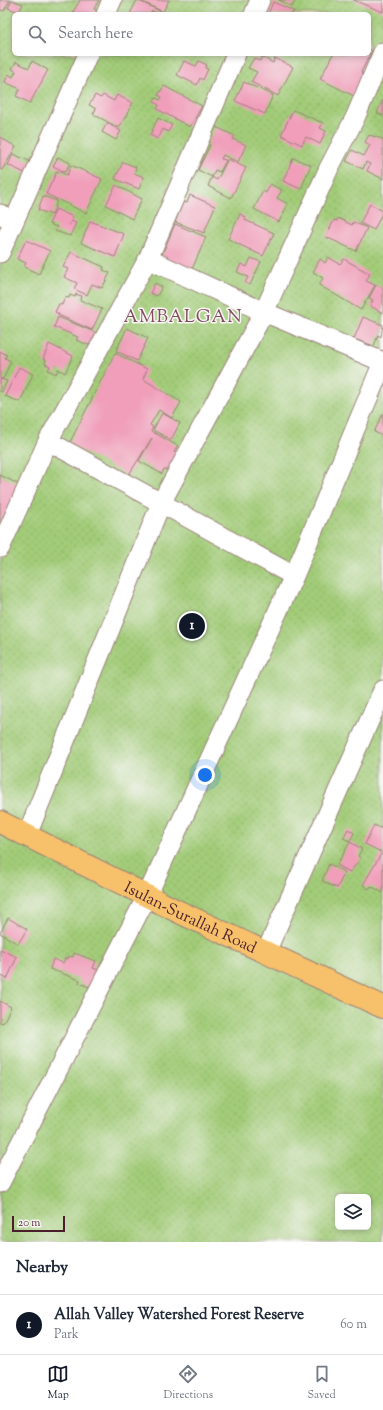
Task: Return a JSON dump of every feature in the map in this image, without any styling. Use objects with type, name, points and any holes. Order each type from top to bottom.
[{"type":"highway","name":"Isulan-Surallah Road","points":[[0,822],[147,896],[383,1007]]},
{"type":"street","points":[[107,12],[112,0]]},
{"type":"street","points":[[255,12],[260,0]]},
{"type":"street","points":[[27,835],[161,504],[264,312],[329,168],[355,118],[383,52]]},
{"type":"street","points":[[0,253],[7,218],[87,56]]},
{"type":"street","points":[[0,548],[48,442],[148,259],[235,56]]},
{"type":"street","points":[[0,1183],[147,896],[294,576],[383,362],[264,312],[148,259]]},
{"type":"street","points":[[48,442],[294,576]]},
{"type":"street","points":[[266,952],[383,690]]},
{"type":"green space","points":[[0,0],[383,0],[383,1242],[0,1242]]},
{"type":"building","points":[[0,0],[10,0],[4,11],[0,10]]},
{"type":"building","points":[[12,0],[23,4],[19,12],[8,8]]},
{"type":"building","points":[[80,0],[99,0],[94,9],[99,12],[73,12]]},
{"type":"building","points":[[137,0],[162,12],[152,11],[131,12]]},
{"type":"building","points":[[139,0],[169,0],[163,12]]},
{"type":"building","points":[[279,0],[296,0],[292,7]]},
{"type":"building","points":[[353,0],[383,0],[383,12]]},
{"type":"building","points":[[273,2],[294,11],[293,12],[269,12]]},
{"type":"building","points":[[332,56],[369,56],[361,72],[365,75],[354,96],[320,79]]},
{"type":"building","points":[[262,57],[273,63],[275,58],[293,67],[278,96],[251,82],[257,72],[248,68],[254,58],[260,61]]},
{"type":"building","points":[[32,61],[48,70],[30,103],[16,96],[20,89],[5,82],[8,74],[13,77],[16,71],[12,69],[16,62],[29,68]]},
{"type":"building","points":[[184,61],[196,66],[199,61],[207,65],[205,68],[208,69],[203,80],[200,78],[197,85],[177,75]]},
{"type":"building","points":[[244,82],[273,95],[265,114],[235,101]]},
{"type":"building","points":[[164,86],[202,106],[190,127],[157,109],[159,105],[154,102],[156,98],[160,100],[162,97],[158,95]]},
{"type":"building","points":[[95,95],[101,98],[103,95],[114,101],[117,95],[133,103],[119,128],[93,114],[96,109],[89,105]]},
{"type":"building","points":[[383,100],[383,116],[377,113]]},
{"type":"building","points":[[293,110],[323,123],[320,128],[326,131],[320,144],[306,137],[302,145],[281,135]]},
{"type":"building","points":[[158,118],[172,125],[168,132],[163,129],[158,139],[150,135]]},
{"type":"building","points":[[107,123],[121,131],[116,140],[102,132]]},
{"type":"building","points":[[216,127],[235,136],[233,139],[246,145],[238,162],[223,155],[221,159],[226,160],[220,172],[215,170],[212,177],[198,170],[210,145],[207,144]]},
{"type":"building","points":[[369,135],[383,139],[383,179],[367,171],[370,164],[366,162],[363,169],[346,161],[352,150],[364,156],[370,145],[365,142]]},
{"type":"building","points":[[0,137],[16,147],[2,170],[0,169]]},
{"type":"building","points":[[13,154],[36,164],[31,176],[8,165]]},
{"type":"building","points":[[58,157],[70,163],[65,172],[53,166]]},
{"type":"building","points":[[293,158],[311,165],[301,189],[283,181]]},
{"type":"building","points":[[228,159],[246,168],[231,198],[208,186],[212,177],[217,180]]},
{"type":"building","points":[[123,162],[136,167],[134,173],[144,177],[139,189],[115,179]]},
{"type":"building","points":[[71,165],[102,179],[86,213],[46,194],[57,171],[67,175]]},
{"type":"building","points":[[270,184],[282,190],[277,198],[288,204],[279,222],[254,209],[263,191],[266,193]]},
{"type":"building","points":[[116,185],[142,199],[132,219],[106,205]]},
{"type":"building","points":[[190,195],[215,206],[204,233],[175,222],[183,202],[187,203]]},
{"type":"building","points":[[43,196],[57,201],[52,215],[38,210]]},
{"type":"building","points":[[370,204],[383,211],[374,230],[360,223]]},
{"type":"building","points":[[56,209],[73,217],[71,221],[76,223],[70,236],[55,231],[57,227],[49,224]]},
{"type":"building","points":[[240,214],[246,217],[245,220],[274,233],[263,256],[228,239]]},
{"type":"building","points":[[338,218],[352,225],[353,222],[367,228],[356,251],[326,237],[334,220],[337,221]]},
{"type":"building","points":[[90,221],[124,234],[115,257],[81,243]]},
{"type":"building","points":[[175,224],[206,237],[190,274],[161,257]]},
{"type":"building","points":[[26,240],[50,251],[39,274],[24,267],[26,263],[17,259]]},
{"type":"building","points":[[71,252],[104,267],[103,270],[110,273],[102,288],[92,284],[87,295],[74,289],[77,283],[64,277],[68,269],[63,267]]},
{"type":"building","points":[[328,257],[340,264],[344,259],[370,274],[366,281],[375,285],[361,310],[319,285],[323,278],[313,272],[320,259],[325,263]]},
{"type":"building","points":[[251,258],[261,262],[250,285],[245,283],[248,277],[237,272],[241,264],[247,267]]},
{"type":"building","points":[[155,283],[162,287],[157,296],[150,293]]},
{"type":"building","points":[[376,285],[383,288],[383,313],[370,306],[373,300],[369,298]]},
{"type":"building","points":[[76,294],[81,296],[80,300],[102,309],[92,330],[58,315],[59,314],[55,312],[59,304],[62,305],[65,297],[69,298],[70,295],[75,297]]},
{"type":"building","points":[[58,317],[97,333],[91,346],[76,340],[78,337],[54,327]]},
{"type":"building","points":[[363,317],[383,325],[381,337],[378,335],[374,346],[354,339]]},
{"type":"building","points":[[127,328],[148,338],[137,361],[116,351]]},
{"type":"building","points":[[49,344],[73,356],[65,373],[58,369],[56,374],[48,370],[50,366],[45,364],[46,360],[43,359]]},
{"type":"building","points":[[0,351],[7,355],[5,358],[11,361],[3,379],[0,378]]},
{"type":"building","points":[[115,353],[147,369],[143,379],[181,402],[172,418],[159,410],[150,425],[153,427],[151,431],[178,446],[174,452],[179,454],[169,471],[164,469],[162,474],[139,461],[152,438],[128,476],[69,444]]},
{"type":"building","points":[[19,367],[33,374],[20,402],[5,396]]},
{"type":"building","points":[[0,379],[7,381],[2,392],[0,391]]},
{"type":"building","points":[[162,413],[180,423],[171,440],[153,430]]},
{"type":"building","points":[[383,414],[383,436],[374,432]]},
{"type":"building","points":[[0,475],[26,488],[0,527]]},
{"type":"building","points":[[374,825],[383,829],[383,853],[365,844]]},
{"type":"building","points":[[348,829],[354,833],[350,841],[343,838]]},
{"type":"building","points":[[350,842],[362,849],[358,856],[361,858],[350,872],[337,865]]},
{"type":"building","points":[[381,854],[383,855],[383,893],[371,886],[369,889],[363,885]]},
{"type":"building","points":[[329,864],[345,872],[337,888],[322,881]]},
{"type":"building","points":[[8,918],[27,929],[18,944],[0,933]]},
{"type":"building","points":[[0,949],[17,957],[7,979],[0,975]]},
{"type":"building","points":[[74,953],[96,961],[93,968],[101,971],[95,989],[79,983],[80,980],[50,969],[53,959],[63,963],[65,958],[68,959],[69,956],[73,957]]},
{"type":"building","points":[[0,1001],[11,1007],[3,1023],[0,1022]]},
{"type":"place","name":"Allah Valley Watershed Forest Reserve","points":[[192,626]]},
{"type":"district","name":"AMBALGAN","points":[[183,316]]}]
